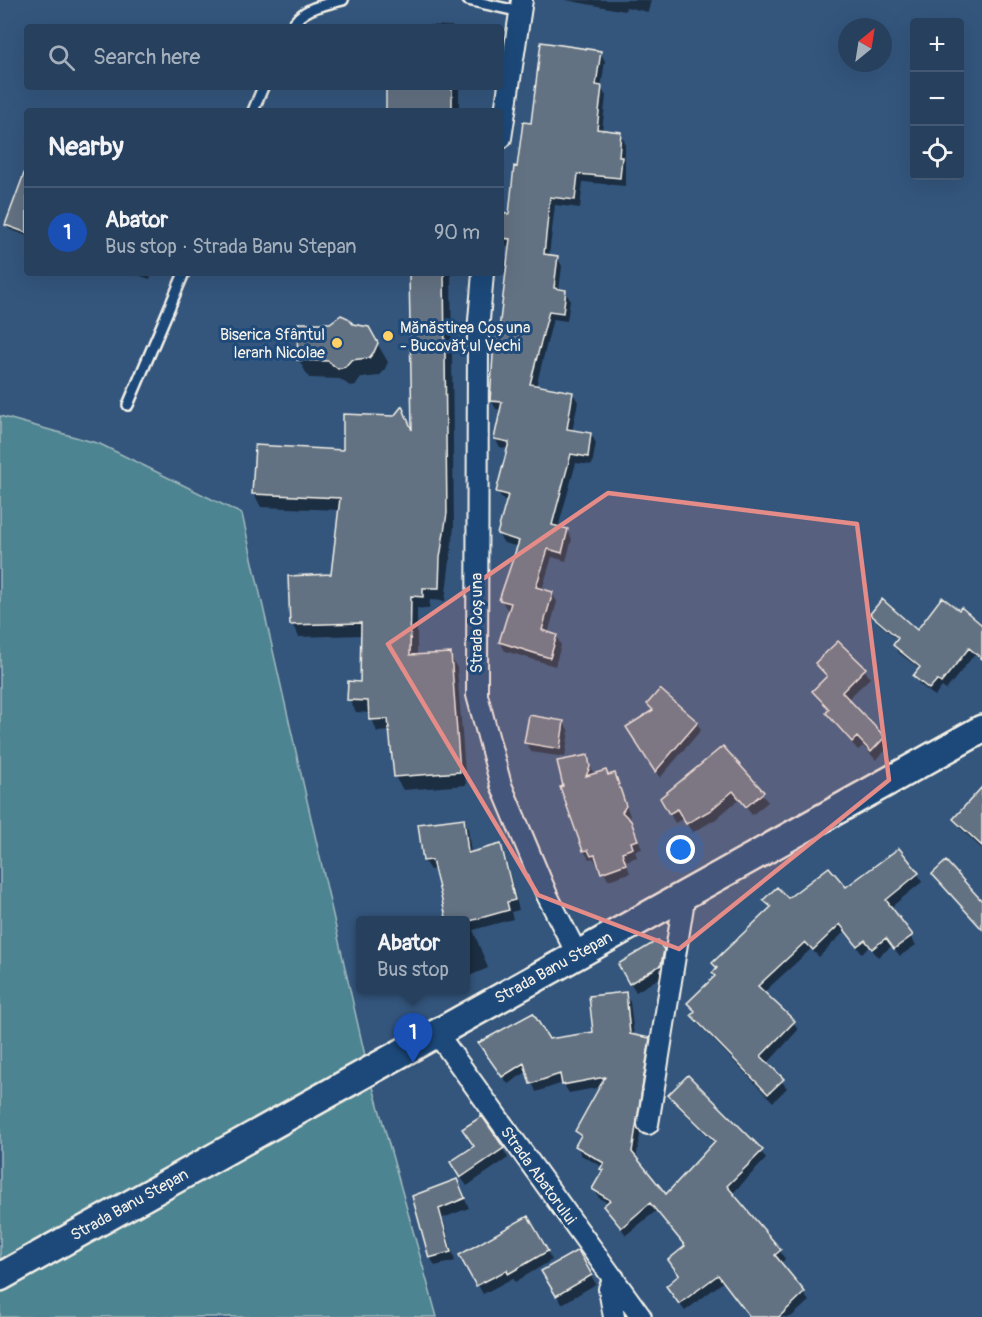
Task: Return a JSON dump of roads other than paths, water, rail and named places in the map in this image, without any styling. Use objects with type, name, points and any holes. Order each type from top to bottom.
[{"type":"main road","name":"Strada Banu Stepan","points":[[0,1277],[982,729]]},
{"type":"street","points":[[504,118],[521,6]]},
{"type":"street","name":"Strada Coșuna","points":[[483,276],[478,332],[477,695],[501,785],[547,895],[577,954]]},
{"type":"street","points":[[648,1124],[685,894]]},
{"type":"street","name":"Strada Abatorului","points":[[436,1032],[641,1317]]},
{"type":"street","points":[[614,1278],[609,1289],[614,1317]]},
{"type":"lane","points":[[294,24],[296,19],[314,7],[343,0]]},
{"type":"lane","points":[[468,0],[521,6]]},
{"type":"lane","points":[[254,108],[262,90]]},
{"type":"lane","points":[[128,405],[183,276]]},
{"type":"place","name":"Mănăstirea Coșuna - Bucovățul Vechi","points":[[388,336]]},
{"type":"place","name":"Biserica Sfântul Ierarh Nicolae","points":[[337,343]]},
{"type":"place","name":"Abator","points":[[413,1063]]}]
